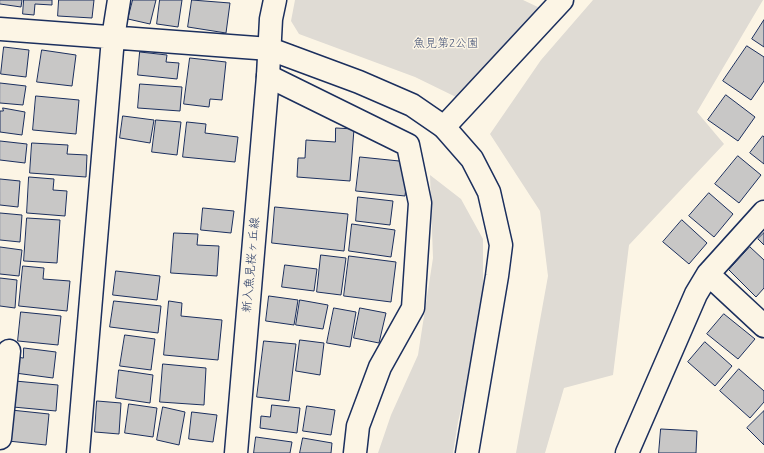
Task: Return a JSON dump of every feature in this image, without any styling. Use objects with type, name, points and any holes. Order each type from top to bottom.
[{"type":"street","points":[[78,453],[113,38],[120,0]]},
{"type":"street","points":[[270,49],[271,19],[275,0]]},
{"type":"street","points":[[444,127],[562,0]]},
{"type":"street","points":[[0,29],[270,49],[359,82],[412,105],[444,127],[472,159],[489,192],[501,245],[467,453]]},
{"type":"street","name":"新入魚見桜ヶ丘線","points":[[236,453],[270,49]]},
{"type":"street","points":[[268,76],[408,145],[420,203],[413,308],[380,367],[358,426],[355,453]]},
{"type":"street","points":[[627,453],[696,294],[708,274],[764,212]]},
{"type":"street","points":[[708,274],[764,326]]},
{"type":"street","points":[[0,438],[9,350]]},
{"type":"green space","name":"魚見第2公園","points":[[295,0],[523,0],[540,8],[456,97],[415,77],[299,34],[291,21]]},
{"type":"green space","points":[[593,0],[763,0],[697,112],[724,144],[629,245],[613,375],[564,388],[545,453],[516,453],[548,276],[540,211],[490,134],[541,60]]},
{"type":"green space","points":[[430,175],[461,199],[483,239],[483,314],[458,422],[453,453],[378,453],[391,415],[418,355],[433,258]]},
{"type":"building","points":[[0,0],[22,0],[21,7],[0,4]]},
{"type":"building","points":[[24,0],[52,0],[52,5],[35,4],[34,15],[23,14]]},
{"type":"building","points":[[59,0],[94,0],[92,18],[58,16]]},
{"type":"building","points":[[133,0],[156,0],[150,24],[128,19]]},
{"type":"building","points":[[160,0],[182,0],[178,27],[157,24]]},
{"type":"building","points":[[192,0],[230,3],[226,33],[188,27]]},
{"type":"building","points":[[764,20],[764,47],[752,39]]},
{"type":"building","points":[[747,46],[764,57],[764,81],[751,100],[723,81]]},
{"type":"building","points":[[4,47],[29,50],[26,77],[1,74]]},
{"type":"building","points":[[42,50],[76,55],[72,86],[37,82]]},
{"type":"building","points":[[140,52],[167,55],[166,62],[179,63],[177,79],[138,75]]},
{"type":"building","points":[[190,58],[226,62],[222,100],[210,99],[209,107],[184,104]]},
{"type":"building","points":[[0,83],[26,86],[23,105],[0,103]]},
{"type":"building","points":[[140,84],[182,87],[180,111],[138,108]]},
{"type":"building","points":[[726,95],[755,117],[738,141],[708,120]]},
{"type":"building","points":[[36,96],[79,100],[76,134],[33,130]]},
{"type":"building","points":[[3,108],[25,112],[22,135],[0,132],[0,111],[3,111]]},
{"type":"building","points":[[123,116],[154,120],[150,143],[120,138]]},
{"type":"building","points":[[156,120],[181,122],[177,155],[152,152]]},
{"type":"building","points":[[187,122],[206,124],[205,133],[238,137],[235,162],[183,157]]},
{"type":"building","points":[[336,128],[354,129],[350,181],[297,177],[298,158],[305,158],[306,140],[335,142]]},
{"type":"building","points":[[763,136],[764,137],[764,164],[750,153]]},
{"type":"building","points":[[0,141],[27,144],[25,163],[0,160]]},
{"type":"building","points":[[32,143],[68,145],[67,154],[87,155],[86,177],[30,173]]},
{"type":"building","points":[[738,156],[761,175],[739,203],[715,184]]},
{"type":"building","points":[[360,157],[409,162],[405,196],[356,191]]},
{"type":"building","points":[[29,177],[54,179],[53,190],[67,191],[65,216],[27,213]]},
{"type":"building","points":[[0,179],[20,181],[18,207],[0,205]]},
{"type":"building","points":[[709,193],[733,214],[714,237],[689,216]]},
{"type":"building","points":[[358,197],[393,201],[390,225],[356,221]]},
{"type":"building","points":[[275,207],[348,214],[344,251],[272,243]]},
{"type":"building","points":[[203,208],[234,211],[231,233],[201,230]]},
{"type":"building","points":[[0,213],[22,215],[20,242],[0,240]]},
{"type":"building","points":[[27,218],[60,220],[57,263],[24,261]]},
{"type":"building","points":[[682,220],[707,243],[689,264],[663,242]]},
{"type":"building","points":[[352,224],[395,230],[391,257],[349,251]]},
{"type":"building","points":[[174,233],[198,234],[197,245],[219,246],[217,276],[171,273]]},
{"type":"building","points":[[764,233],[764,245],[758,239]]},
{"type":"building","points":[[0,247],[22,250],[19,276],[0,274]]},
{"type":"building","points":[[750,247],[764,260],[764,288],[756,297],[729,270]]},
{"type":"building","points":[[321,255],[346,258],[341,295],[317,292]]},
{"type":"building","points":[[349,256],[396,262],[391,302],[344,296]]},
{"type":"building","points":[[285,265],[317,269],[314,291],[282,287]]},
{"type":"building","points":[[23,266],[44,268],[43,279],[70,281],[67,311],[19,306]]},
{"type":"building","points":[[116,271],[160,276],[157,300],[113,295]]},
{"type":"building","points":[[0,278],[17,280],[15,308],[0,306]]},
{"type":"building","points":[[269,296],[298,300],[294,325],[266,321]]},
{"type":"building","points":[[300,300],[328,305],[323,329],[296,325]]},
{"type":"building","points":[[114,301],[161,306],[158,333],[110,327]]},
{"type":"building","points":[[169,301],[182,303],[181,316],[222,320],[218,360],[164,355]]},
{"type":"building","points":[[334,308],[356,312],[350,347],[327,343]]},
{"type":"building","points":[[360,308],[386,313],[379,343],[354,338]]},
{"type":"building","points":[[21,312],[61,316],[58,345],[18,341]]},
{"type":"building","points":[[724,314],[755,339],[738,359],[707,334]]},
{"type":"building","points":[[125,335],[155,339],[151,370],[120,366]]},
{"type":"building","points":[[300,340],[324,343],[320,375],[296,371]]},
{"type":"building","points":[[264,341],[296,344],[289,401],[257,397]]},
{"type":"building","points":[[705,342],[732,366],[715,386],[688,362]]},
{"type":"building","points":[[24,348],[56,352],[53,378],[15,373],[17,357],[23,358]]},
{"type":"building","points":[[163,364],[206,368],[204,405],[160,402]]},
{"type":"building","points":[[739,369],[764,391],[764,402],[750,418],[720,391]]},
{"type":"building","points":[[119,370],[153,375],[150,403],[116,398]]},
{"type":"building","points":[[15,381],[58,385],[56,411],[13,407]]},
{"type":"building","points":[[97,401],[121,403],[119,434],[95,432]]},
{"type":"building","points":[[129,404],[157,408],[153,437],[125,433]]},
{"type":"building","points":[[272,405],[300,408],[297,433],[260,428],[261,416],[270,417]]},
{"type":"building","points":[[307,406],[335,410],[331,435],[303,431]]},
{"type":"building","points":[[163,407],[185,412],[179,445],[157,440]]},
{"type":"building","points":[[11,410],[49,414],[46,445],[8,441]]},
{"type":"building","points":[[764,411],[764,445],[747,428]]},
{"type":"building","points":[[192,412],[217,415],[213,442],[189,439]]},
{"type":"building","points":[[661,429],[697,431],[696,453],[659,453]]},
{"type":"building","points":[[256,437],[292,442],[290,453],[254,453]]},
{"type":"building","points":[[303,438],[332,443],[331,453],[300,453]]}]
